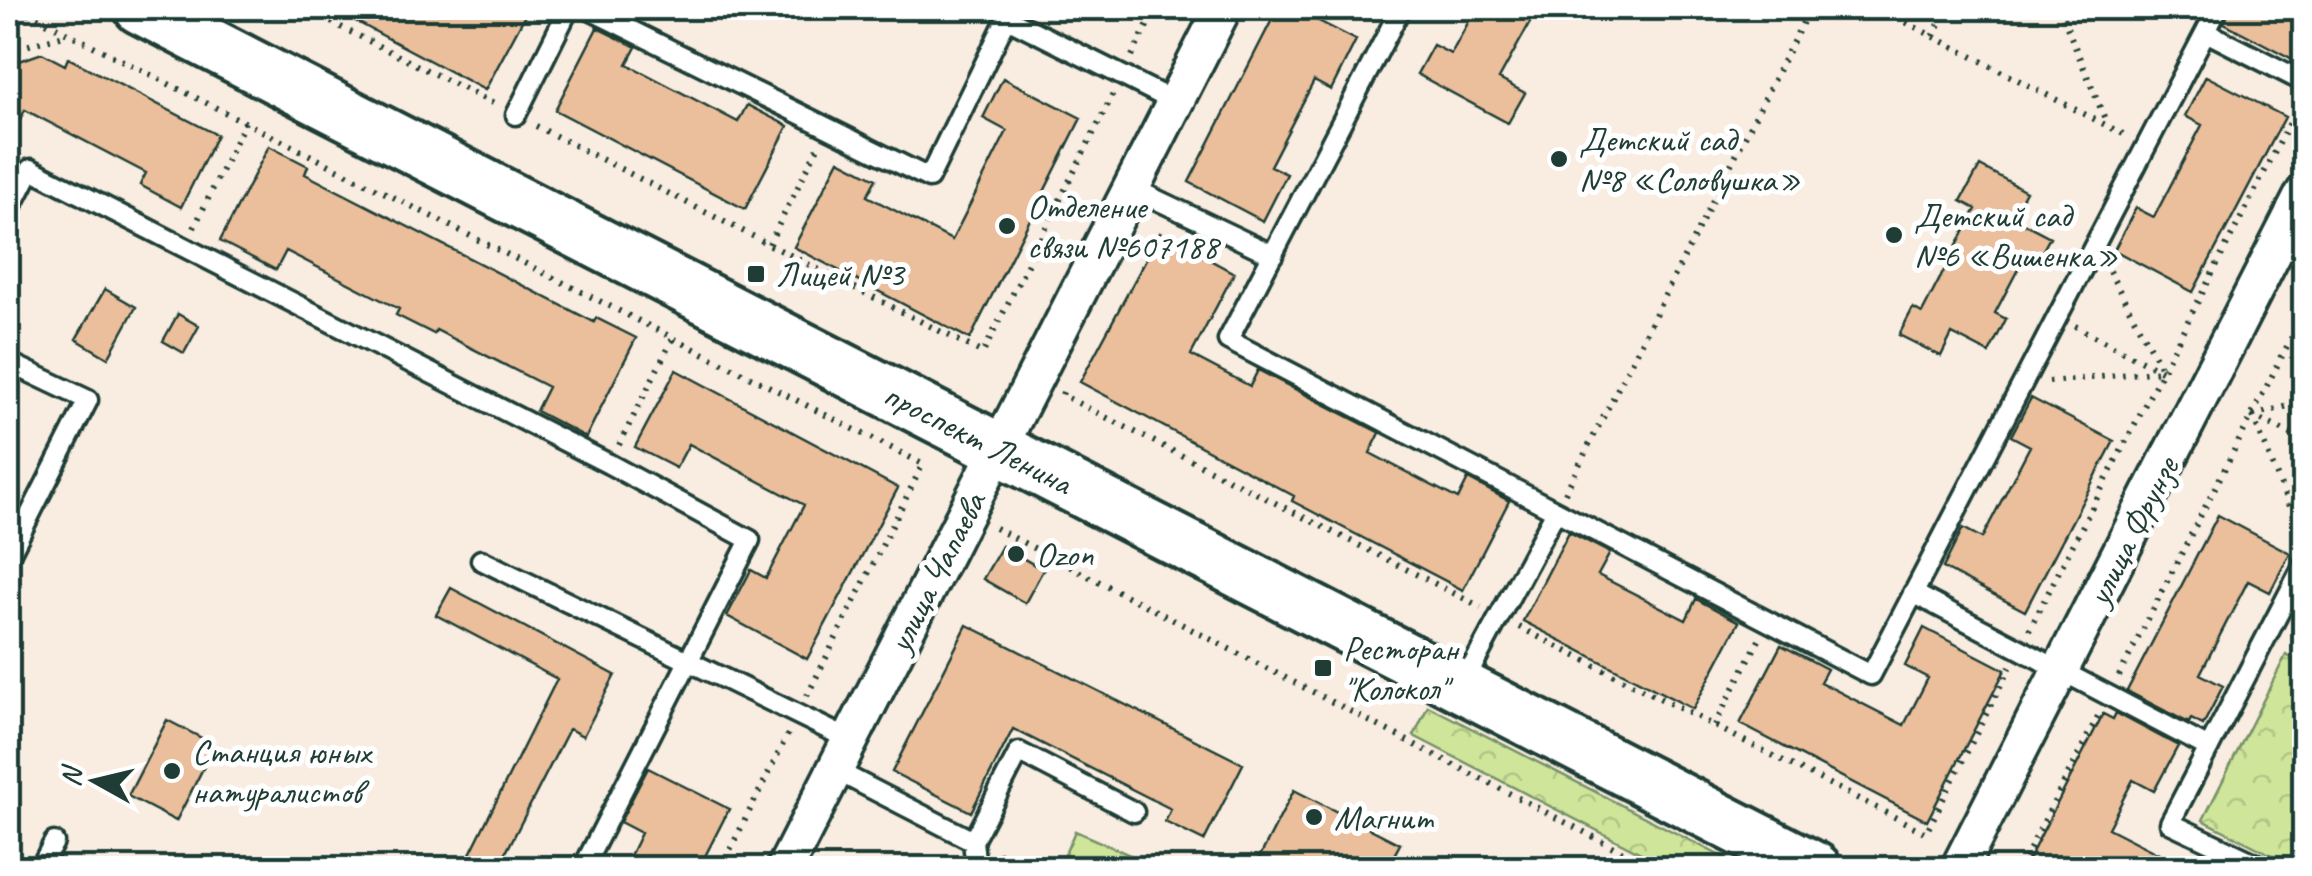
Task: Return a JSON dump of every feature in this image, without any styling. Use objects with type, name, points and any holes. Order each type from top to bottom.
[{"type":"street","name":"проспект Ленина","points":[[140,8],[1815,868]]},
{"type":"street","name":"улица Чапаева","points":[[784,868],[1224,8]]},
{"type":"street","name":"улица Фрунзе","points":[[1959,868],[2304,193]]},
{"type":"lane","points":[[516,116],[569,8]]},
{"type":"lane","points":[[586,8],[928,178],[1007,18],[1176,102]]},
{"type":"lane","points":[[1401,8],[1228,340],[1871,675],[2218,8]]},
{"type":"lane","points":[[2206,32],[2304,82]]},
{"type":"lane","points":[[8,214],[31,169],[750,540],[583,868]]},
{"type":"lane","points":[[1132,188],[1272,255]]},
{"type":"lane","points":[[8,362],[88,400],[8,558]]},
{"type":"lane","points":[[1462,687],[1556,510]]},
{"type":"lane","points":[[480,560],[798,715],[842,755],[973,841]]},
{"type":"lane","points":[[2265,868],[2170,823],[2304,564]]},
{"type":"lane","points":[[1913,593],[2209,748]]},
{"type":"lane","points":[[976,868],[973,841],[1019,752],[1134,812]]},
{"type":"lane","points":[[40,868],[54,842]]},
{"type":"path","points":[[18,8],[923,464],[720,868]]},
{"type":"path","points":[[303,8],[983,353],[1156,8]]},
{"type":"path","points":[[1556,510],[1810,8]]},
{"type":"path","points":[[1878,8],[2146,146]]},
{"type":"path","points":[[1933,36],[1947,8]]},
{"type":"path","points":[[2059,8],[2107,126]]},
{"type":"path","points":[[8,51],[69,34]]},
{"type":"path","points":[[1926,834],[2304,95]]},
{"type":"path","points":[[185,247],[246,122]]},
{"type":"path","points":[[769,244],[828,128]]},
{"type":"path","points":[[2095,244],[2162,371]]},
{"type":"path","points":[[2020,868],[2304,313]]},
{"type":"path","points":[[2057,316],[2162,371]]},
{"type":"path","points":[[609,464],[673,338]]},
{"type":"path","points":[[2022,384],[2162,371]]},
{"type":"path","points":[[2252,415],[2304,402]]},
{"type":"path","points":[[2252,415],[2304,441]]},
{"type":"path","points":[[2252,415],[2304,544]]},
{"type":"path","points":[[995,528],[1654,868]]},
{"type":"path","points":[[1714,726],[1768,622]]},
{"type":"green space","points":[[2286,655],[2304,665],[2304,868],[2297,868],[2203,820]]},
{"type":"green space","points":[[1428,706],[1744,868],[1670,868],[1414,736]]},
{"type":"green space","points":[[1075,831],[1155,866],[1059,868]]},
{"type":"building","points":[[331,8],[529,8],[485,90]]},
{"type":"building","points":[[1278,8],[1293,8],[1356,40],[1331,90],[1314,81],[1270,166],[1287,174],[1263,221],[1189,182]]},
{"type":"building","points":[[1476,8],[1538,8],[1499,79],[1525,93],[1508,123],[1417,74],[1433,45],[1451,54]]},
{"type":"building","points":[[2230,8],[2304,8],[2304,65],[2224,23]]},
{"type":"building","points":[[597,28],[636,47],[627,64],[738,122],[747,105],[788,126],[745,209],[555,110]]},
{"type":"building","points":[[42,53],[65,65],[68,58],[217,135],[181,207],[140,185],[146,173],[25,110],[8,143],[8,65]]},
{"type":"building","points":[[2206,76],[2285,117],[2193,292],[2114,250],[2136,208],[2154,217],[2202,125],[2185,116]]},
{"type":"building","points":[[1003,78],[1081,118],[970,339],[794,247],[839,160],[876,179],[867,196],[952,240],[1007,131],[983,118]]},
{"type":"building","points":[[269,146],[308,166],[305,174],[594,322],[596,318],[636,338],[586,437],[536,411],[548,387],[436,330],[434,334],[396,315],[399,309],[286,251],[276,270],[220,241]]},
{"type":"building","points":[[1980,166],[2026,191],[2012,217],[2050,237],[2037,261],[2026,254],[1995,313],[2006,319],[1989,353],[1952,334],[1941,356],[1899,335],[1913,308],[1922,313],[1976,209],[1961,201]]},
{"type":"building","points":[[1160,233],[1234,273],[1191,355],[1250,386],[1258,370],[1380,433],[1370,453],[1458,499],[1468,479],[1509,501],[1463,590],[1292,501],[1294,496],[1080,382]]},
{"type":"building","points":[[105,289],[136,307],[108,358],[76,339]]},
{"type":"building","points":[[178,314],[199,326],[184,353],[163,341]]},
{"type":"building","points":[[676,370],[898,488],[807,659],[727,616],[751,570],[766,578],[804,505],[689,444],[676,468],[635,447]]},
{"type":"building","points":[[2031,398],[2114,441],[2025,611],[1943,568],[1963,528],[1982,538],[2030,446],[2011,436]]},
{"type":"building","points":[[2218,515],[2290,553],[2270,592],[2248,581],[2200,674],[2223,686],[2203,725],[2191,719],[2189,723],[2127,691]]},
{"type":"building","points":[[1569,532],[1610,553],[1598,575],[1686,620],[1696,599],[1739,622],[1693,709],[1523,621]]},
{"type":"building","points":[[1002,546],[1043,570],[1025,603],[983,579]]},
{"type":"building","points":[[451,588],[615,675],[583,736],[569,729],[498,868],[463,868],[557,679],[436,615]]},
{"type":"building","points":[[967,625],[1243,764],[1204,841],[1165,822],[1171,809],[1013,729],[971,812],[892,772]]},
{"type":"building","points":[[1924,628],[2005,670],[1927,821],[1740,724],[1781,645],[1827,669],[1820,682],[1904,725],[1928,678],[1905,666]]},
{"type":"building","points":[[2116,713],[2178,746],[2154,791],[2133,780],[2108,828],[2186,868],[2024,868],[2103,714],[2113,719]]},
{"type":"building","name":"Станция юных натуралистов","points":[[167,720],[215,745],[176,821],[128,796]]},
{"type":"building","points":[[648,768],[729,809],[699,868],[624,868],[641,833],[620,822]]},
{"type":"building","name":"Магнит","points":[[1294,790],[1400,844],[1387,868],[1254,868]]},
{"type":"place","name":"Детский сад №8 «Соловушка»","points":[[1559,159]]},
{"type":"place","name":"Отделение связи №607188","points":[[1007,226]]},
{"type":"place","name":"Детский сад №6 «Вишенка»","points":[[1894,235]]},
{"type":"place","name":"Лицей №3","points":[[756,274]]},
{"type":"place","name":"Ozon","points":[[1016,554]]},
{"type":"place","name":"Ресторан \"Колокол\"","points":[[1323,668]]},
{"type":"place","name":"Станция юных натуралистов","points":[[172,771]]},
{"type":"place","name":"Магнит","points":[[1314,817]]}]
